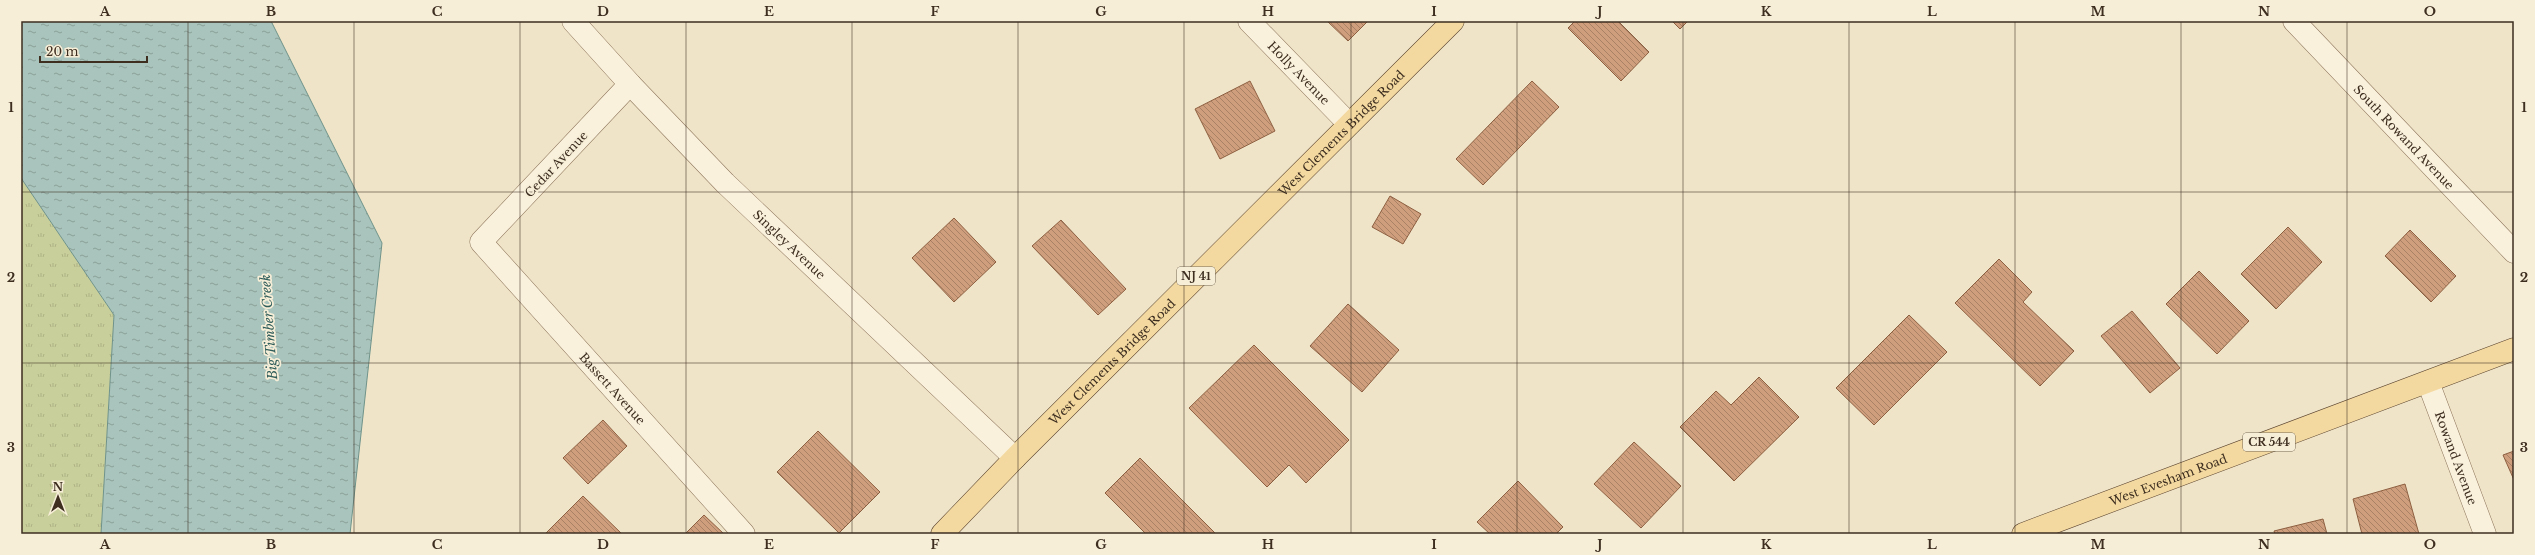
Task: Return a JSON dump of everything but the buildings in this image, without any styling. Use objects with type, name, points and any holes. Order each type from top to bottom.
[{"type":"main road","name":"West Clements Bridge Road","points":[[942,534],[1015,458],[1453,21]]},
{"type":"main road","name":"West Evesham Road","points":[[2024,534],[2514,349]]},
{"type":"street","name":"Singley Avenue","points":[[574,21],[630,84],[725,183],[1015,458]]},
{"type":"street","name":"Holly Avenue","points":[[1249,21],[1349,124]]},
{"type":"street","name":"South Rowand Avenue","points":[[2294,21],[2514,252]]},
{"type":"street","name":"Cedar Avenue","points":[[482,242],[630,84]]},
{"type":"street","name":"Bassett Avenue","points":[[482,242],[744,534]]},
{"type":"street","name":"Rowand Avenue","points":[[2428,382],[2485,534]]},
{"type":"green space","points":[[21,178],[114,315],[101,534],[21,534]]},
{"type":"water","name":"Big Timber Creek","points":[[21,21],[271,21],[382,243],[350,534],[101,534],[114,315],[21,178]]}]
